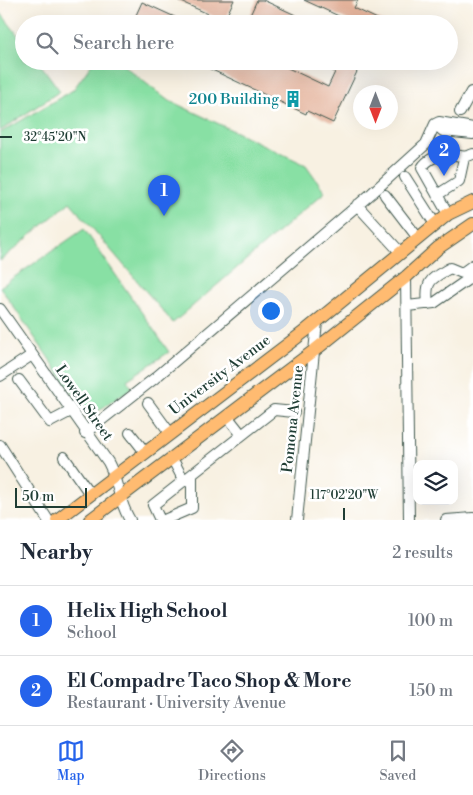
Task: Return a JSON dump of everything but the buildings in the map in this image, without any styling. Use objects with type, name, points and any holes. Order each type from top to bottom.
[{"type":"main road","name":"University Avenue","points":[[57,520],[317,322],[448,214],[473,202]]},
{"type":"main road","points":[[90,520],[314,350],[406,278],[442,245],[473,224]]},
{"type":"street","points":[[460,112],[471,92],[473,92]]},
{"type":"street","points":[[85,433],[155,378],[357,205],[426,144],[435,124],[439,122],[473,128]]},
{"type":"street","points":[[435,124],[443,131],[473,134]]},
{"type":"street","points":[[437,195],[459,181],[468,156],[448,153],[426,161],[422,168],[437,195],[448,214]]},
{"type":"street","points":[[405,177],[435,224]]},
{"type":"street","points":[[386,195],[418,238]]},
{"type":"street","points":[[357,205],[401,253]]},
{"type":"street","points":[[428,304],[426,289],[430,280],[450,268],[462,273],[473,265]]},
{"type":"street","points":[[406,306],[434,303],[473,276]]},
{"type":"street","points":[[406,278],[409,520]]},
{"type":"street","name":"Lowell Street","points":[[0,309],[85,433],[108,462],[115,475],[124,510],[130,520]]},
{"type":"street","name":"Pomona Avenue","points":[[297,520],[317,322]]},
{"type":"street","points":[[0,376],[32,354]]},
{"type":"street","points":[[19,380],[50,422],[71,411]]},
{"type":"street","points":[[148,403],[170,434]]},
{"type":"street","points":[[160,520],[153,505],[274,410],[294,412]]},
{"type":"street","points":[[227,416],[242,435]]},
{"type":"street","points":[[130,433],[145,452]]},
{"type":"street","points":[[0,445],[48,520]]},
{"type":"street","points":[[64,457],[90,494]]},
{"type":"street","points":[[172,458],[184,481]]},
{"type":"street","points":[[164,520],[192,508],[192,474]]},
{"type":"street","points":[[446,520],[473,518]]},
{"type":"green space","points":[[0,12],[15,31],[15,70],[45,70],[60,91],[0,131]]},
{"type":"green space","points":[[87,70],[129,70],[166,99],[306,165],[325,192],[173,323],[70,202],[0,261],[0,133],[73,90]]},
{"type":"green space","points":[[84,229],[169,352],[127,380],[132,388],[89,417],[0,287]]},
{"type":"place","name":"200 Building","points":[[293,99]]},
{"type":"place","name":"El Compadre Taco Shop & More","points":[[444,176]]},
{"type":"place","name":"Helix High School","points":[[164,216]]}]
